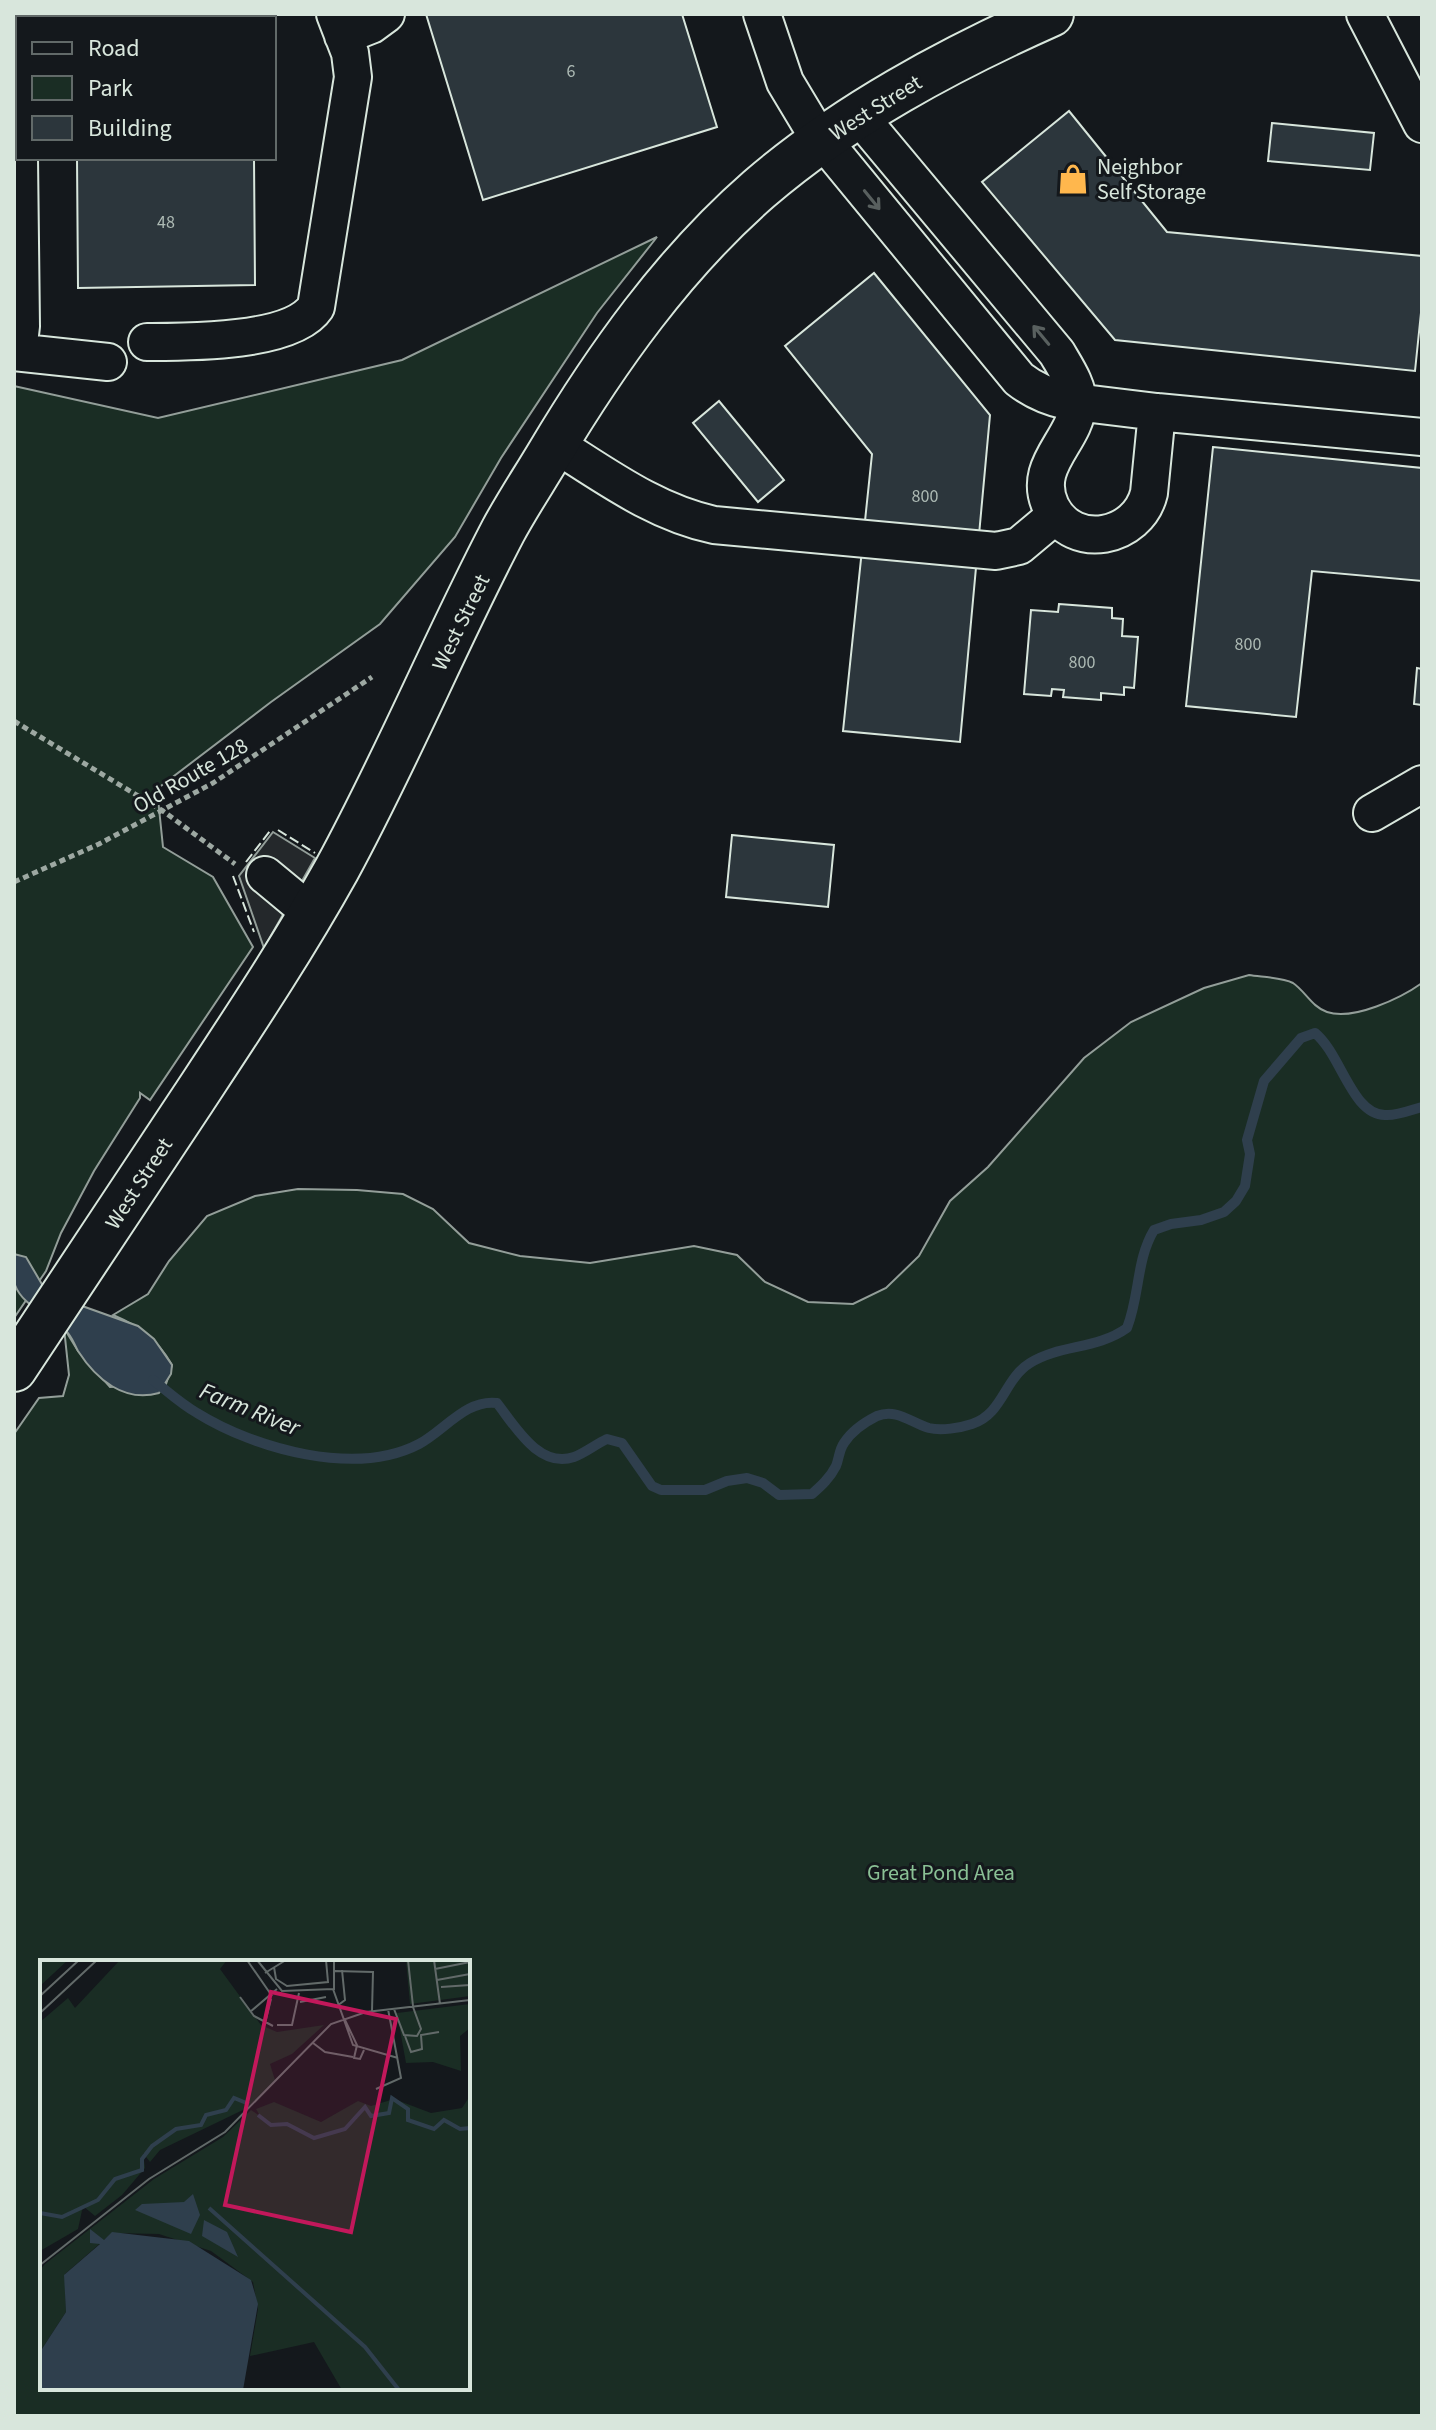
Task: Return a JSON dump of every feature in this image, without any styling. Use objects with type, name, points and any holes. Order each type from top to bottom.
[{"type":"main road","name":"West Street","points":[[25,1353],[255,1005],[311,913],[385,776],[504,530],[555,444],[620,345],[669,282],[735,211],[823,140],[958,59],[1051,14]]},
{"type":"street","points":[[147,342],[237,338],[302,322],[316,307],[353,77],[350,53],[339,25],[371,25],[386,14]]},
{"type":"street","points":[[762,14],[785,82],[802,112],[1019,379],[1028,386],[1055,398],[1078,402],[1422,437]]},
{"type":"street","points":[[1365,14],[1422,124]]},
{"type":"street","points":[[859,116],[1057,353],[1069,375],[1078,402],[1047,471],[1047,495],[1056,515],[1075,530],[1093,535],[1115,532],[1135,520],[1149,493],[1157,412]]},
{"type":"street","points":[[19,160],[21,326],[16,352],[108,362]]},
{"type":"street","points":[[555,444],[653,505],[714,525],[996,551],[1019,546],[1056,515]]},
{"type":"street","points":[[1372,813],[1422,784]]},
{"type":"street","points":[[265,875],[311,913]]},
{"type":"path","name":"Old Route 128","points":[[14,882],[163,811],[259,755],[372,677]]},
{"type":"path","points":[[14,721],[163,811],[247,873],[265,875]]},
{"type":"green space","points":[[657,237],[597,313],[501,458],[455,537],[380,624],[157,789],[163,847],[213,877],[253,947],[150,1100],[140,1093],[140,1098],[94,1171],[61,1233],[46,1271],[14,1318],[14,386],[158,418],[402,360]]},
{"type":"green space","name":"Great Pond Area","points":[[1249,975],[1293,983],[1322,1010],[1338,1014],[1363,1011],[1422,983],[1422,2416],[14,2416],[14,1434],[39,1398],[63,1396],[69,1375],[64,1328],[78,1351],[110,1387],[166,1384],[172,1365],[160,1348],[139,1329],[113,1315],[148,1294],[169,1261],[207,1216],[255,1196],[298,1189],[403,1194],[433,1209],[469,1243],[520,1256],[590,1263],[694,1246],[737,1255],[765,1282],[808,1302],[853,1304],[886,1288],[919,1256],[950,1201],[988,1167],[1084,1058],[1131,1022],[1204,988]]},
{"type":"shaded area","points":[[273,832],[315,858],[264,948],[239,876]]},
{"type":"water","points":[[14,1254],[26,1257],[43,1286],[71,1302],[138,1326],[154,1339],[172,1365],[171,1374],[159,1393],[134,1395],[112,1386],[93,1371],[67,1332],[19,1293],[14,1278]]},
{"type":"building","points":[[426,14],[682,14],[717,127],[483,200]]},
{"type":"building","points":[[1069,111],[1167,232],[1422,256],[1422,303],[1415,371],[1115,340],[982,182]]},
{"type":"building","points":[[1272,123],[1374,133],[1370,170],[1268,161]]},
{"type":"building","points":[[77,160],[254,160],[255,285],[78,288]]},
{"type":"building","points":[[874,273],[990,415],[960,742],[843,731],[872,454],[785,346]]},
{"type":"building","points":[[719,401],[784,480],[758,502],[693,423]]},
{"type":"building","points":[[1213,447],[1422,468],[1422,581],[1312,571],[1296,717],[1186,706]]},
{"type":"building","points":[[1059,604],[1112,608],[1112,618],[1123,619],[1122,636],[1138,637],[1134,688],[1124,687],[1124,695],[1101,693],[1101,700],[1063,697],[1064,690],[1052,689],[1051,696],[1024,694],[1031,610],[1058,612]]},
{"type":"building","points":[[1417,668],[1422,669],[1422,705],[1414,704]]},
{"type":"building","points":[[732,835],[834,845],[828,907],[726,897]]},
{"type":"waterway","name":"Farm River","points":[[153,1380],[185,1406],[221,1426],[247,1438],[306,1454],[336,1458],[394,1454],[419,1444],[475,1406],[497,1403],[529,1443],[550,1457],[574,1457],[607,1439],[622,1443],[652,1486],[661,1490],[705,1490],[727,1481],[747,1478],[763,1483],[779,1495],[812,1494],[834,1470],[847,1439],[877,1416],[897,1415],[934,1429],[972,1424],[997,1405],[1014,1378],[1030,1363],[1103,1340],[1127,1328],[1144,1253],[1154,1230],[1224,1212],[1236,1201],[1245,1186],[1250,1154],[1247,1140],[1264,1081],[1301,1038],[1315,1033],[1355,1095],[1374,1112],[1394,1115],[1422,1107]]},
{"type":"fence","points":[[278,830],[315,853]]},
{"type":"fence","points":[[246,862],[270,831]]},
{"type":"fence","points":[[233,876],[254,932]]},
{"type":"place","name":"Neighbor Self Storage","points":[[1073,179]]}]
